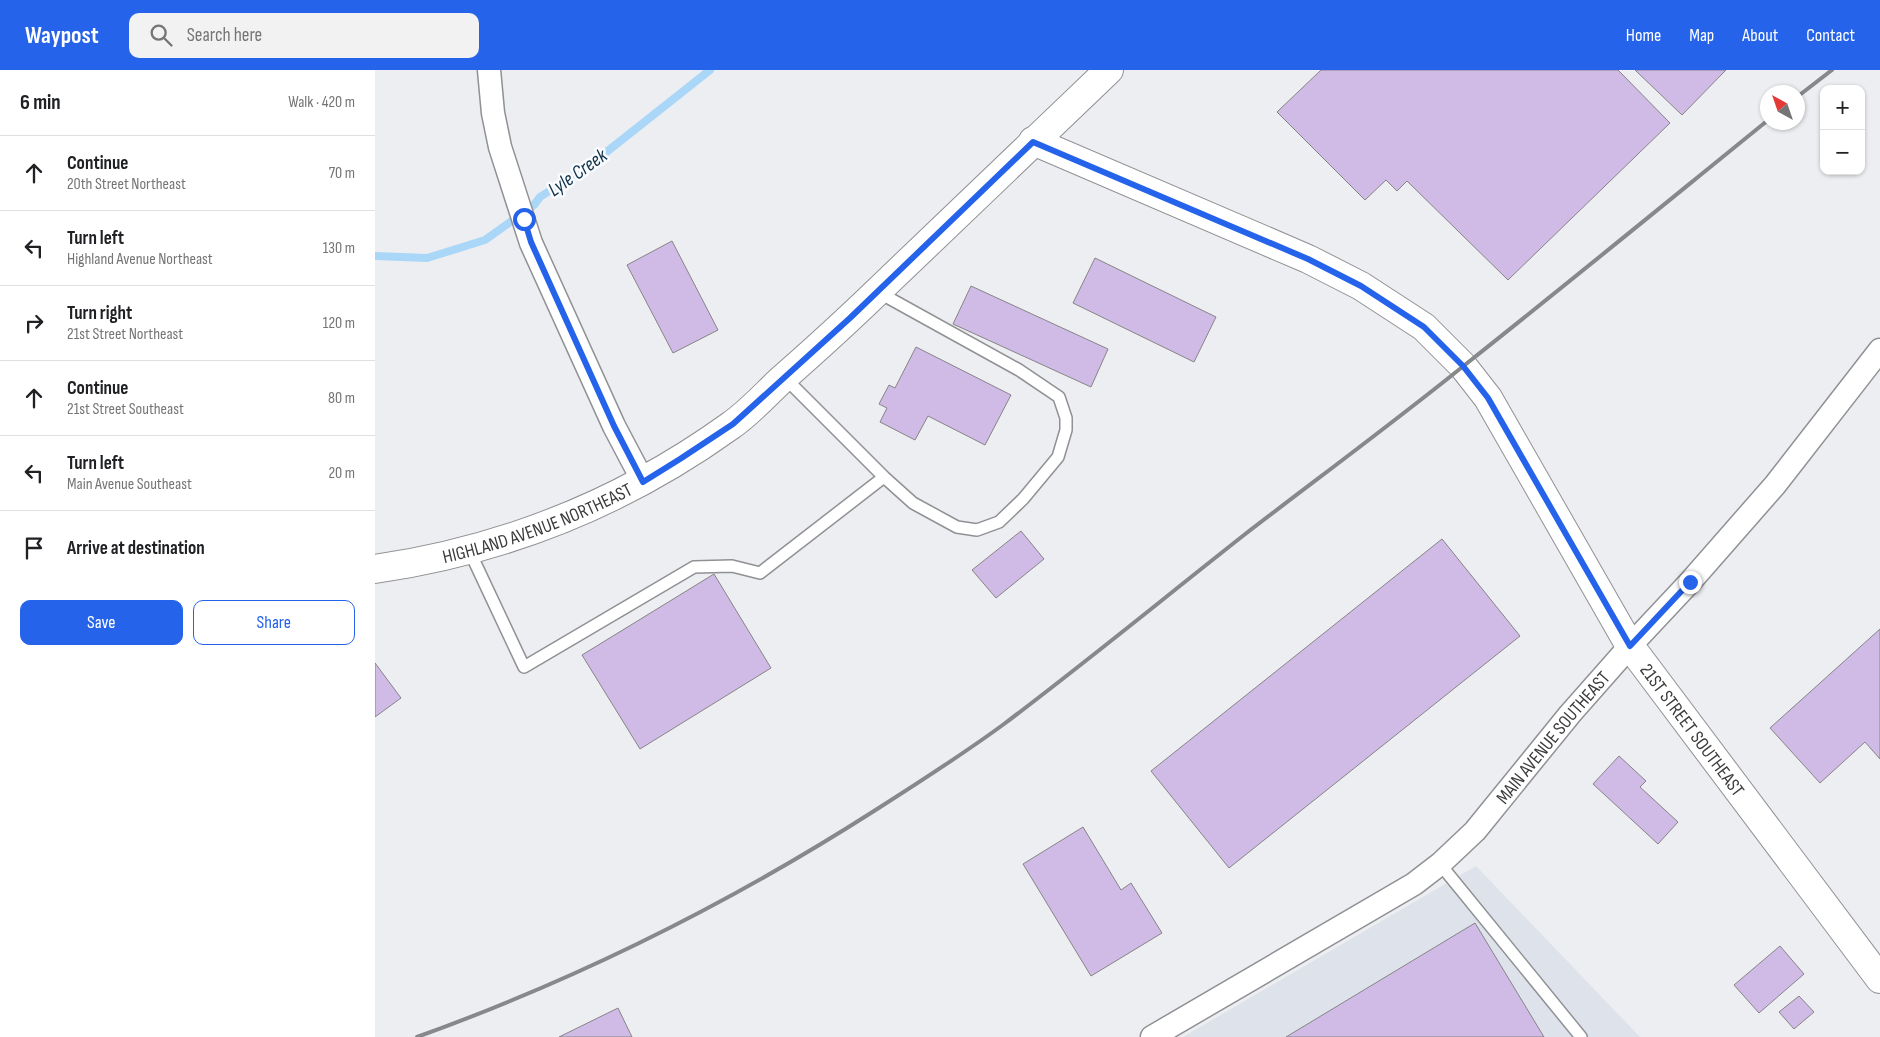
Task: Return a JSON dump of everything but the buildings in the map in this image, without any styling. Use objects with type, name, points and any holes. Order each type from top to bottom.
[{"type":"street","points":[[489,70],[493,113],[500,147],[531,242],[614,426],[643,482]]},
{"type":"street","name":"HIGHLAND AVENUE NORTHEAST","points":[[375,569],[469,550],[534,531],[589,509],[643,482],[733,424],[877,292],[1109,70]]},
{"type":"street","name":"21ST STREET SOUTHEAST","points":[[1033,142],[1308,259],[1361,286],[1424,327],[1463,366],[1488,398],[1630,646],[1880,979]]},
{"type":"street","name":"MAIN AVENUE SOUTHEAST","points":[[1152,1037],[1415,884],[1440,864],[1475,831],[1570,714],[1775,485],[1880,350]]},
{"type":"lane","points":[[784,377],[913,503],[957,527],[977,530],[999,522],[1023,499],[1058,457],[1066,430],[1066,418],[1059,397],[1019,370],[877,292]]},
{"type":"lane","points":[[469,550],[525,667],[694,567],[732,566],[760,573],[884,476]]},
{"type":"lane","points":[[1440,864],[1581,1037]]},
{"type":"shaded area","points":[[1476,866],[1640,1037],[1183,1037]]},
{"type":"waterway","name":"Lyle Creek","points":[[375,256],[427,258],[485,240],[534,205],[540,197],[590,165],[710,70]]},
{"type":"railway","points":[[1805,91],[1832,70]]},
{"type":"railway","points":[[417,1037],[536,990],[652,937],[709,908],[820,845],[956,758],[1034,701],[1244,535],[1439,386],[1760,127]]},
{"type":"route","points":[[524,219],[531,242],[614,426],[643,482],[733,424],[850,318],[1033,142],[1308,259],[1361,286],[1424,327],[1463,366],[1488,398],[1630,646],[1690,582]]}]
